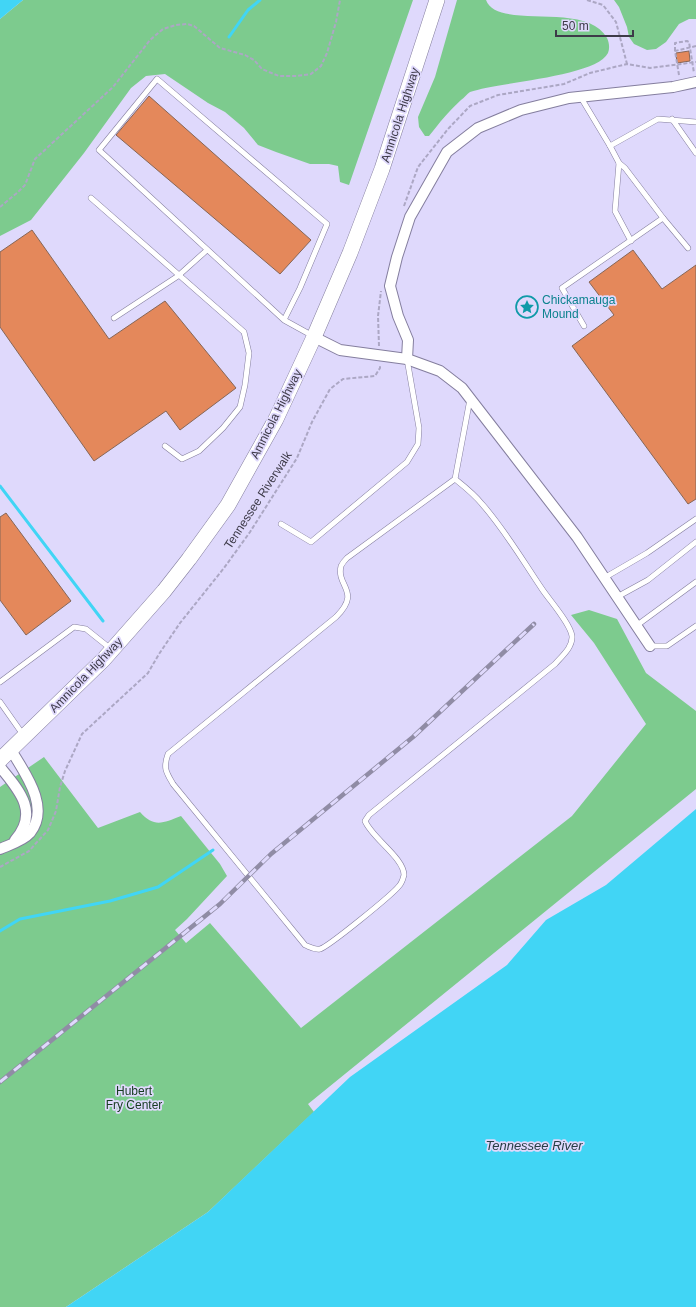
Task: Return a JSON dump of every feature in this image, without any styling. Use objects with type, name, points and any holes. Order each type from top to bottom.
[{"type":"main road","name":"Amnicola Highway","points":[[0,760],[112,650],[164,591],[228,505],[276,418],[314,337],[350,253],[382,169],[436,4]]},
{"type":"street","points":[[407,359],[408,340],[398,316],[390,286],[397,257],[410,217],[447,152],[478,128],[521,110],[580,96],[672,87],[695,79]]},
{"type":"street","points":[[314,337],[340,350],[407,359],[440,371],[462,388],[577,537],[650,646]]},
{"type":"street","points":[[0,850],[23,838],[29,833],[35,824],[37,808],[34,790],[11,750]]},
{"type":"street","points":[[0,767],[19,790],[25,806],[26,813],[23,828],[12,843]]},
{"type":"lane","points":[[284,320],[300,288],[327,224],[157,78],[99,150],[284,320],[314,337]]},
{"type":"lane","points":[[580,96],[619,163],[625,168],[688,248]]},
{"type":"lane","points":[[610,146],[658,119],[696,122]]},
{"type":"lane","points":[[672,119],[696,153]]},
{"type":"lane","points":[[619,163],[615,211],[631,241]]},
{"type":"lane","points":[[91,198],[178,276],[244,332],[249,353],[245,385],[240,407],[223,428],[199,451],[182,460],[165,446]]},
{"type":"lane","points":[[584,326],[562,288],[663,218]]},
{"type":"lane","points":[[114,318],[178,276],[207,250]]},
{"type":"lane","points":[[281,524],[311,542],[407,462],[418,444],[419,437],[407,359]]},
{"type":"lane","points":[[455,479],[468,489],[482,504],[505,535],[563,618],[572,635],[571,643],[565,653],[555,664],[369,815],[365,821],[368,827],[399,863],[404,875],[402,881],[393,891],[332,943],[320,949],[311,948],[305,945],[173,784],[166,772],[165,763],[168,754],[344,609],[348,598],[347,589],[342,577],[341,566],[347,558],[455,479],[470,398]]},
{"type":"lane","points":[[604,578],[647,553],[696,519]]},
{"type":"lane","points":[[618,597],[648,580],[696,542]]},
{"type":"lane","points":[[636,626],[696,582]]},
{"type":"lane","points":[[650,646],[667,646],[696,626]]},
{"type":"lane","points":[[0,682],[74,627],[86,629],[112,650]]},
{"type":"lane","points":[[0,702],[25,737]]},
{"type":"path","points":[[587,0],[603,5],[616,22],[627,64]]},
{"type":"path","points":[[679,78],[674,51],[675,43],[686,41],[689,42],[695,79]]},
{"type":"path","points":[[674,51],[696,46]]},
{"type":"path","points":[[402,212],[418,167],[470,106],[498,95],[564,84],[590,73],[627,64],[650,68],[696,62]]},
{"type":"path","name":"Tennessee Riverwalk","points":[[0,868],[29,851],[48,830],[56,810],[60,787],[65,771],[82,734],[148,673],[180,623],[224,568],[279,488],[297,458],[312,422],[330,389],[343,379],[375,376],[380,368],[378,316],[381,284]]},
{"type":"green space","points":[[23,0],[413,0],[349,185],[340,182],[338,166],[329,164],[310,164],[258,145],[244,128],[225,112],[208,103],[165,74],[146,76],[131,88],[84,153],[31,220],[0,236],[0,19]]},
{"type":"green space","points":[[457,0],[486,0],[494,9],[507,14],[563,17],[581,20],[597,27],[607,38],[609,45],[608,53],[600,61],[585,68],[545,78],[483,88],[470,92],[456,104],[429,136],[425,136],[419,127],[418,117],[435,77]]},
{"type":"green space","points":[[614,0],[696,0],[696,19],[689,19],[679,24],[666,42],[656,49],[647,50],[634,44],[629,37],[627,27],[619,7]]},
{"type":"green space","name":"Hubert Fry Center","points":[[589,610],[617,619],[646,673],[696,711],[696,789],[308,1104],[314,1112],[208,1212],[66,1307],[0,1307],[0,787],[44,757],[98,828],[140,812],[150,820],[159,823],[181,816],[220,864],[227,876],[175,930],[186,943],[210,923],[301,1028],[572,816],[646,724],[594,643],[571,615]]},
{"type":"water","points":[[0,0],[23,0],[0,19]]},
{"type":"water","name":"Tennessee River","points":[[696,809],[696,1307],[66,1307],[208,1212],[350,1077],[507,965],[546,920],[606,885]]},
{"type":"building","points":[[689,51],[690,61],[677,63],[676,53]]},
{"type":"building","points":[[149,96],[311,240],[280,274],[116,135]]},
{"type":"building","points":[[32,230],[109,339],[165,301],[236,388],[180,430],[166,411],[94,461],[0,327],[0,252]]},
{"type":"building","points":[[633,250],[662,289],[696,265],[696,499],[688,504],[572,346],[614,315],[589,282]]},
{"type":"building","points":[[6,513],[71,601],[26,635],[0,600],[0,517]]},
{"type":"waterway","points":[[229,37],[248,10],[260,0]]},
{"type":"waterway","points":[[0,486],[103,621]]},
{"type":"waterway","points":[[0,931],[20,919],[110,901],[158,887],[213,850]]},
{"type":"railway","points":[[0,1082],[220,904],[271,854],[413,737],[534,624]]},
{"type":"place","name":"Chickamauga Mound","points":[[527,307]]}]
